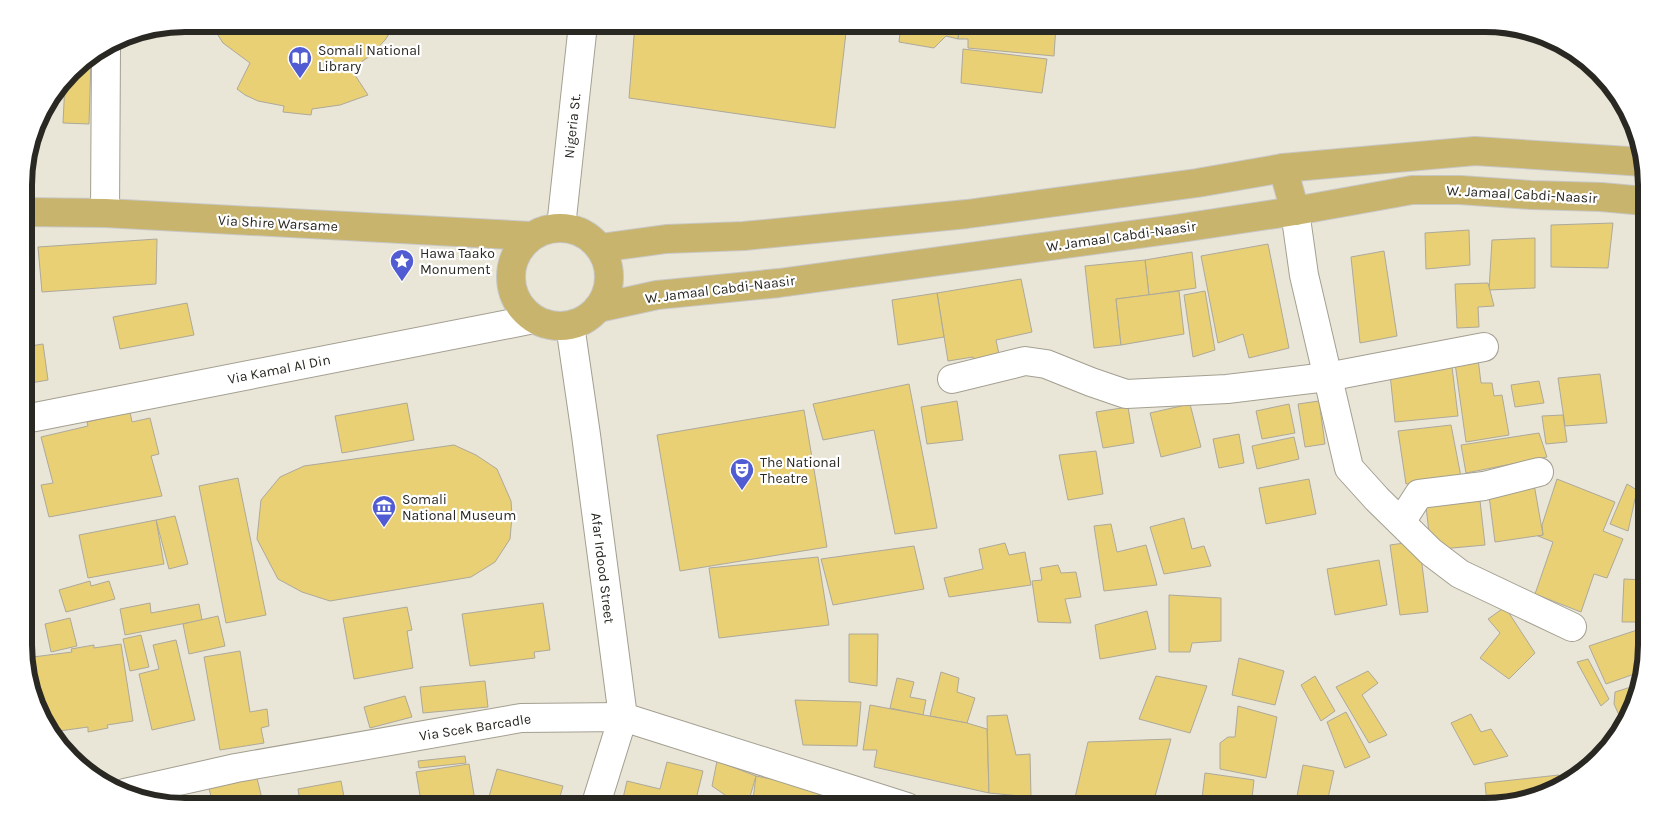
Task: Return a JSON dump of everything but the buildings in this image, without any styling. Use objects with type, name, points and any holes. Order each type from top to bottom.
[{"type":"highway","points":[[600,248],[666,239],[744,236],[967,214],[1283,168],[1475,151],[1635,161]]},
{"type":"highway","points":[[1283,168],[1295,211]]},
{"type":"highway","name":"W. Jamaal Cabdi-Naasir","points":[[598,308],[657,295],[789,281],[1174,230],[1412,190],[1460,190],[1601,197],[1638,201]]},
{"type":"highway","name":"Via Shire Warsame","points":[[33,212],[105,213],[531,236]]},
{"type":"highway","points":[[561,227],[576,230],[589,237],[600,248],[608,262],[610,278],[607,294],[598,308],[586,319],[570,325],[557,326],[545,324],[534,319],[521,308],[513,294],[510,278],[512,262],[516,254],[531,236],[545,229],[561,227]]},
{"type":"street","name":"Nigeria St.","points":[[561,227],[582,32]]},
{"type":"street","points":[[105,213],[106,55]]},
{"type":"street","points":[[1295,211],[1304,275],[1349,468],[1431,552],[1460,574],[1572,627]]},
{"type":"street","name":"Via Kamal Al Din","points":[[32,418],[534,319]]},
{"type":"street","name":"Afar Irdood Street","points":[[570,325],[623,717],[599,798]]},
{"type":"street","points":[[952,379],[1025,361],[1046,364],[1126,394],[1227,389],[1327,377],[1484,347]]},
{"type":"street","points":[[1400,522],[1419,494],[1484,486],[1539,472]]},
{"type":"street","name":"Via Scek Barcadle","points":[[137,790],[236,768],[520,718],[623,717],[879,798]]},
{"type":"place","name":"Somali National Library","points":[[300,79]]},
{"type":"place","name":"Hawa Taako Monument","points":[[402,282]]},
{"type":"place","name":"The National Theatre","points":[[742,491]]},
{"type":"place","name":"Somali National Museum","points":[[384,528]]}]
